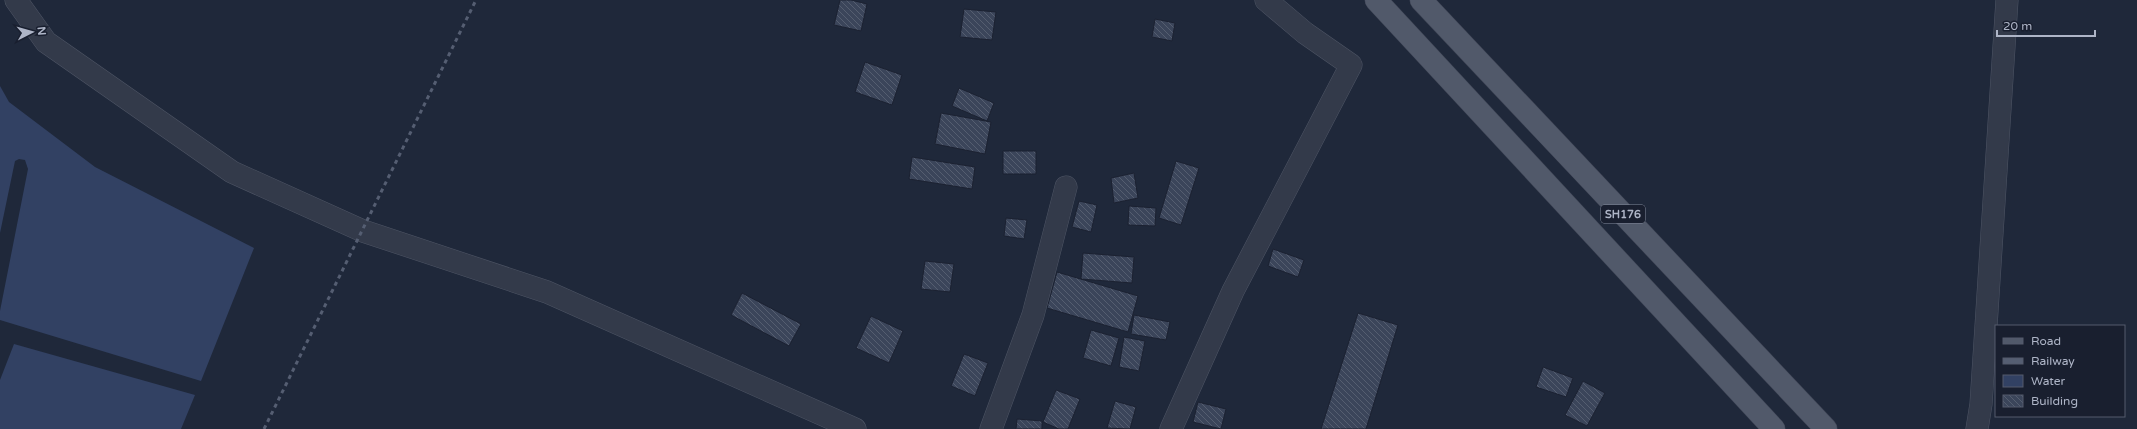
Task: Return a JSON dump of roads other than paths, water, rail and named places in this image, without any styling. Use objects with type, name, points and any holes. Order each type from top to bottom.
[{"type":"main road","points":[[1376,0],[1774,429]]},
{"type":"main road","name":"SH176","points":[[1421,0],[1826,429]]},
{"type":"street","points":[[16,0],[46,42],[232,172],[363,231],[547,292],[855,429]]},
{"type":"street","points":[[1171,429],[1233,291],[1351,65],[1305,33],[1266,0]]},
{"type":"street","points":[[1977,429],[1981,404],[2007,0]]},
{"type":"street","points":[[991,429],[1033,315],[1066,187]]},
{"type":"water","points":[[0,86],[9,102],[95,167],[254,248],[201,381],[0,320],[0,311],[28,169],[25,160],[19,159],[15,161],[0,233]]},
{"type":"water","points":[[14,344],[195,395],[181,429],[0,429],[0,380]]},
{"type":"railway","points":[[264,429],[476,0]]}]
